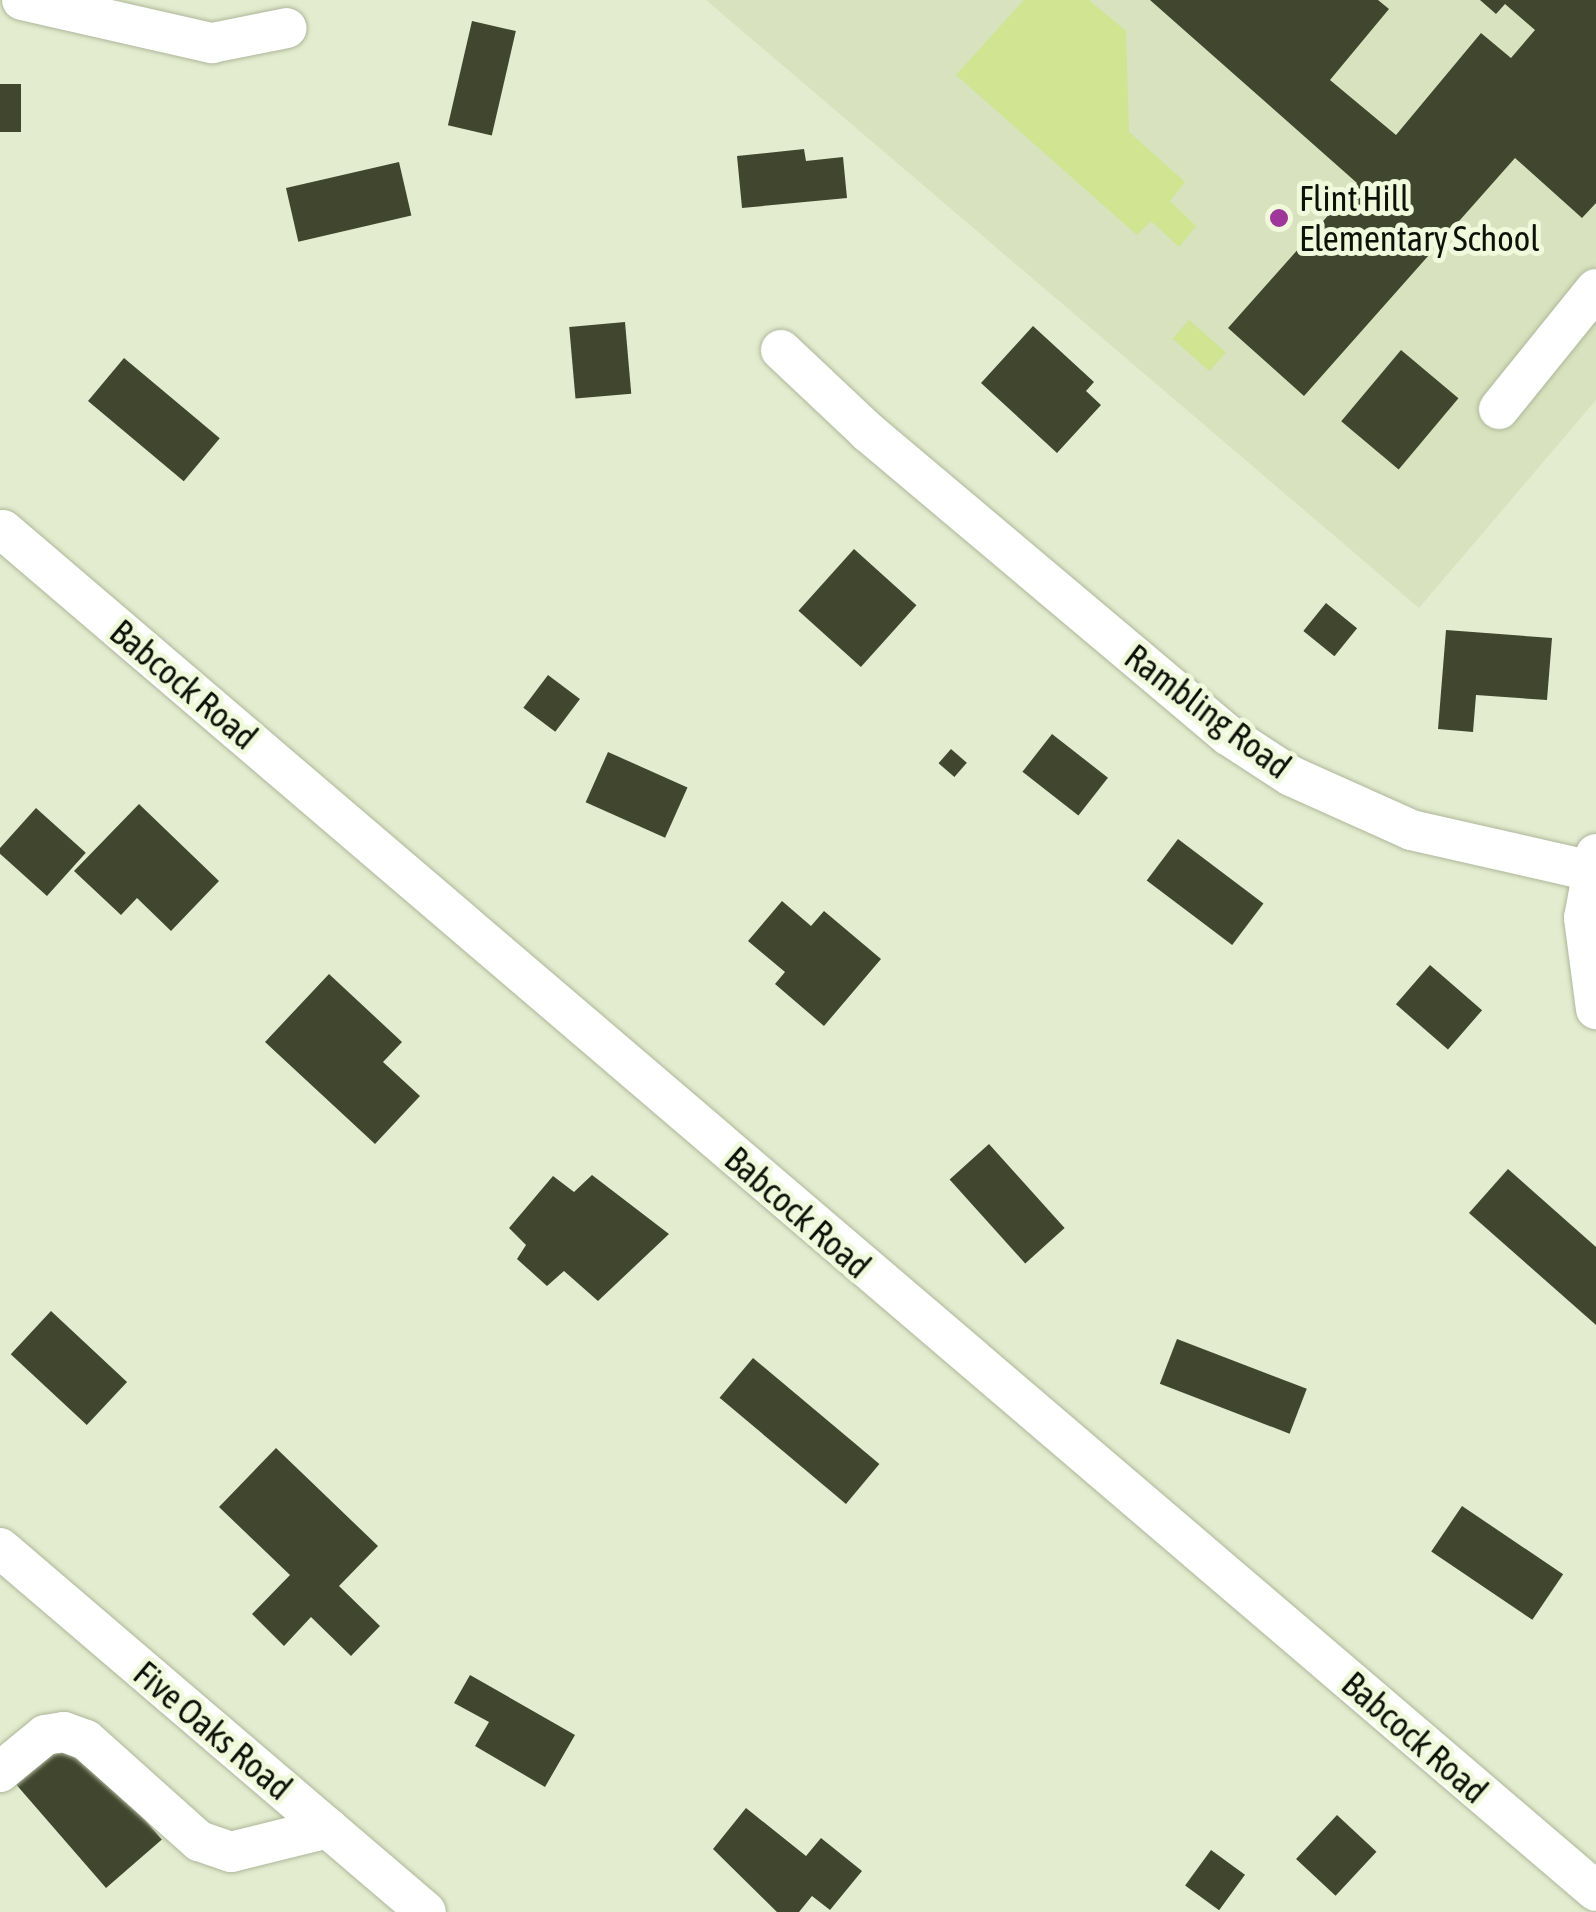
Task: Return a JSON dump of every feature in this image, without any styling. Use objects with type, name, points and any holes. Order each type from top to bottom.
[{"type":"street","points":[[22,0],[212,43],[287,28]]},
{"type":"street","points":[[1499,409],[1596,289]]},
{"type":"street","name":"Rambling Road","points":[[781,350],[868,432],[1214,722],[1291,776],[1411,830],[1593,863],[1584,918],[1596,1009]]},
{"type":"street","name":"Babcock Road","points":[[3,530],[1596,1891]]},
{"type":"street","name":"Five Oaks Road","points":[[0,1548],[426,1912]]},
{"type":"street","points":[[0,1772],[44,1734],[64,1732],[86,1740],[199,1842],[231,1852],[328,1828]]},
{"type":"shaded area","name":"Flint Hill Elementary School","points":[[706,0],[1596,0],[1596,400],[1419,608]]},
{"type":"green space","points":[[1024,0],[1089,0],[1126,31],[1129,132],[1185,182],[1170,201],[1196,226],[1179,247],[1151,221],[1137,235],[956,75]]},
{"type":"green space","points":[[1189,320],[1226,352],[1210,371],[1173,339]]},
{"type":"building","points":[[1150,0],[1378,0],[1389,9],[1330,80],[1396,135],[1481,33],[1511,58],[1535,30],[1505,4],[1496,14],[1480,0],[1596,0],[1596,203],[1582,218],[1515,158],[1304,396],[1228,328],[1357,183]]},
{"type":"building","points":[[472,21],[516,31],[492,135],[448,125]]},
{"type":"building","points":[[0,84],[21,84],[21,132],[0,132]]},
{"type":"building","points":[[804,149],[806,161],[843,157],[847,198],[742,208],[737,156]]},
{"type":"building","points":[[399,162],[411,216],[298,242],[286,188]]},
{"type":"building","points":[[625,322],[631,394],[575,399],[569,327]]},
{"type":"building","points":[[1033,326],[1094,382],[1086,391],[1101,405],[1057,453],[981,383]]},
{"type":"building","points":[[1401,350],[1458,398],[1399,469],[1341,421]]},
{"type":"building","points":[[124,358],[220,438],[184,481],[88,401]]},
{"type":"building","points":[[854,549],[916,605],[861,667],[798,611]]},
{"type":"building","points":[[1326,603],[1357,628],[1334,656],[1303,631]]},
{"type":"building","points":[[1446,630],[1552,638],[1547,700],[1476,695],[1473,732],[1438,729]]},
{"type":"building","points":[[548,675],[580,699],[555,732],[523,708]]},
{"type":"building","points":[[1052,734],[1108,778],[1078,816],[1022,772]]},
{"type":"building","points":[[951,749],[967,763],[954,777],[939,763]]},
{"type":"building","points":[[608,752],[687,787],[665,838],[586,802]]},
{"type":"building","points":[[139,804],[219,881],[171,931],[137,898],[121,915],[74,871]]},
{"type":"building","points":[[36,808],[86,853],[47,896],[0,854],[0,848]]},
{"type":"building","points":[[1178,839],[1263,903],[1232,945],[1147,881]]},
{"type":"building","points":[[782,901],[811,926],[824,911],[881,959],[824,1026],[775,984],[785,972],[748,941]]},
{"type":"building","points":[[1430,965],[1482,1010],[1448,1050],[1396,1004]]},
{"type":"building","points":[[329,974],[402,1042],[383,1062],[420,1096],[375,1144],[265,1042]]},
{"type":"building","points":[[989,1144],[1065,1228],[1025,1263],[950,1179]]},
{"type":"building","points":[[1508,1169],[1596,1247],[1596,1325],[1469,1213]]},
{"type":"building","points":[[592,1175],[669,1234],[598,1301],[564,1271],[547,1286],[517,1259],[526,1245],[509,1228],[553,1176],[574,1192]]},
{"type":"building","points":[[51,1311],[127,1382],[87,1425],[11,1354]]},
{"type":"building","points":[[1177,1339],[1307,1389],[1290,1434],[1160,1384]]},
{"type":"building","points":[[753,1358],[879,1464],[846,1504],[720,1398]]},
{"type":"building","points":[[276,1448],[378,1546],[339,1586],[380,1626],[351,1656],[311,1617],[284,1646],[252,1614],[290,1575],[219,1507]]},
{"type":"building","points":[[1462,1506],[1563,1574],[1532,1620],[1431,1552]]},
{"type":"building","points":[[470,1675],[575,1735],[545,1787],[475,1746],[489,1722],[454,1703]]},
{"type":"building","points":[[72,1736],[162,1839],[106,1888],[16,1785]]},
{"type":"building","points":[[746,1808],[806,1856],[821,1838],[862,1871],[830,1910],[812,1896],[799,1912],[777,1912],[713,1849]]},
{"type":"building","points":[[1337,1815],[1376,1852],[1336,1896],[1296,1859]]},
{"type":"building","points":[[1211,1850],[1245,1875],[1219,1910],[1185,1886]]},
{"type":"place","name":"Flint Hill Elementary School","points":[[1279,218]]}]
